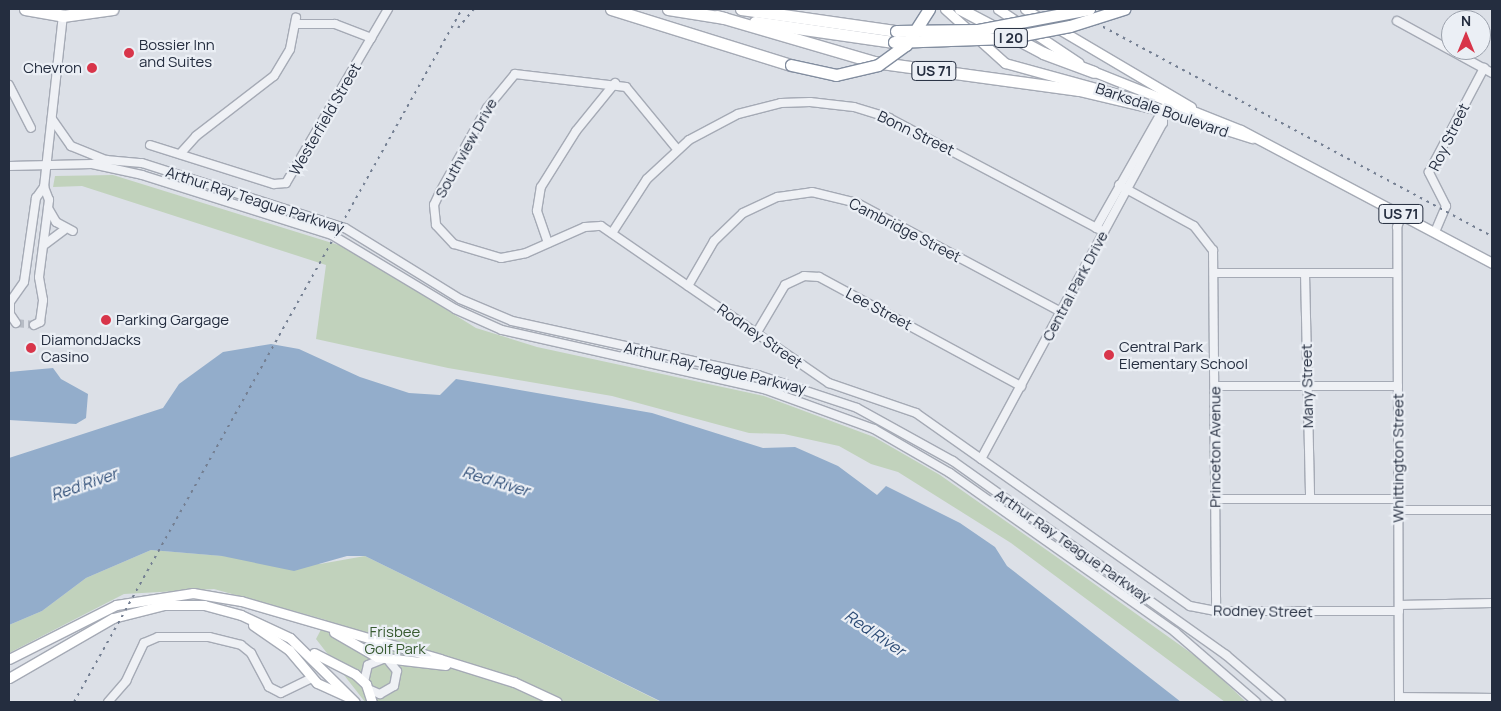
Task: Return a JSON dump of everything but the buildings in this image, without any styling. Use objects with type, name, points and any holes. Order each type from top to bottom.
[{"type":"highway","points":[[25,9],[63,12],[113,9]]},
{"type":"highway","points":[[611,9],[791,65],[836,75],[878,65],[906,45],[929,9]]},
{"type":"highway","name":"I 20","points":[[668,9],[895,36],[1007,38],[1070,26],[1124,9]]},
{"type":"highway","name":"I 20","points":[[741,9],[895,36],[978,30],[1089,9]]},
{"type":"highway","points":[[960,9],[1043,53],[1094,72]]},
{"type":"highway","name":"US 71","points":[[717,16],[874,62],[1079,90],[1159,110]]},
{"type":"main road","name":"Barksdale Boulevard","points":[[945,9],[982,46],[1020,70],[1105,88],[1159,110],[1253,138]]},
{"type":"main road","name":"Barksdale Boulevard","points":[[998,9],[1094,72],[1170,97],[1253,138],[1492,263]]},
{"type":"main road","points":[[1025,9],[1170,97]]},
{"type":"main road","points":[[9,659],[107,608],[158,595],[205,594],[287,614],[486,673],[557,702]]},
{"type":"main road","points":[[9,678],[125,614],[175,604],[216,608],[267,625],[366,685],[372,702]]},
{"type":"main road","points":[[216,608],[273,636],[312,678],[354,702]]},
{"type":"main road","points":[[287,614],[340,635],[385,659],[486,673]]},
{"type":"main road","points":[[303,647],[354,702]]},
{"type":"street","name":"Westerfield Street","points":[[150,145],[274,184],[286,183],[388,9]]},
{"type":"street","points":[[63,12],[44,187],[48,206],[56,222],[73,231]]},
{"type":"street","points":[[180,154],[193,139],[274,76],[289,53],[296,21],[335,24],[371,38]]},
{"type":"street","points":[[1397,21],[1492,73]]},
{"type":"street","name":"Roy Street","points":[[1435,232],[1446,206],[1429,172],[1484,68]]},
{"type":"street","name":"Southview Drive","points":[[612,233],[592,225],[548,243],[501,258],[454,244],[436,225],[436,199],[510,76],[614,83],[631,91],[677,149]]},
{"type":"street","points":[[548,243],[538,218],[538,193],[569,140],[614,83]]},
{"type":"street","points":[[9,85],[31,128]]},
{"type":"street","name":"Central Park Drive","points":[[1096,228],[1159,110],[1170,97]]},
{"type":"street","name":"Bonn Street","points":[[612,233],[640,188],[677,149],[721,121],[768,106],[810,102],[854,106],[905,125],[1104,232]]},
{"type":"street","name":"Central Park Drive","points":[[981,459],[1061,312],[1079,283],[1104,232],[1163,123],[1159,110]]},
{"type":"street","points":[[52,118],[71,146],[106,160]]},
{"type":"street","name":"Arthur Ray Teague Parkway","points":[[9,166],[92,164],[106,160],[142,163],[332,223],[460,299],[512,321],[758,375],[857,408],[953,461],[1226,655],[1281,702]]},
{"type":"street","name":"Arthur Ray Teague Parkway","points":[[92,164],[142,175],[332,235],[455,309],[502,330],[771,390],[874,429],[938,465],[1166,626],[1256,702]]},
{"type":"street","name":"Princeton Avenue","points":[[1119,186],[1203,233],[1213,250],[1215,273],[1216,611]]},
{"type":"street","points":[[16,323],[10,314],[10,302],[24,282],[36,198],[44,187]]},
{"type":"street","name":"Cambridge Street","points":[[688,286],[714,241],[743,213],[778,197],[812,192],[857,203],[1061,312]]},
{"type":"street","points":[[34,325],[40,322],[43,300],[39,278],[48,206]]},
{"type":"street","name":"Whittington Street","points":[[1399,700],[1397,227],[1402,215]]},
{"type":"street","points":[[43,246],[64,230]]},
{"type":"street","name":"Rodney Street","points":[[612,233],[756,334],[835,386],[912,410],[1185,604],[1216,611],[1399,608],[1492,603]]},
{"type":"street","points":[[1215,273],[1397,273]]},
{"type":"street","name":"Many Street","points":[[1305,273],[1310,498]]},
{"type":"street","name":"Lee Street","points":[[756,334],[786,285],[804,276],[819,277],[1021,386]]},
{"type":"street","points":[[1215,386],[1398,386]]},
{"type":"street","points":[[1216,499],[1398,499]]},
{"type":"street","points":[[1398,510],[1492,510]]},
{"type":"street","points":[[108,702],[126,681],[144,643],[158,637],[209,637],[241,645],[276,692],[289,692],[312,678]]},
{"type":"street","points":[[385,659],[397,671],[394,686],[380,694],[366,685],[368,665],[385,659]]},
{"type":"street","points":[[1399,700],[1492,698]]},
{"type":"green space","points":[[113,175],[345,247],[476,328],[537,347],[764,396],[874,437],[940,475],[1058,558],[1205,663],[1246,702],[1225,702],[1011,543],[898,472],[871,464],[839,446],[784,434],[749,433],[612,396],[448,368],[316,339],[326,265],[82,186],[53,187],[55,176]]},
{"type":"green space","name":"Frisbee Golf Park","points":[[151,550],[320,564],[365,556],[661,702],[365,702],[316,639],[326,620],[214,589],[124,594],[9,653],[9,625],[42,611],[86,578]]},
{"type":"water","name":"Red River","points":[[271,344],[299,349],[360,377],[409,393],[440,395],[456,379],[652,413],[763,448],[795,447],[838,466],[877,495],[886,486],[960,523],[995,547],[1007,566],[1181,702],[662,702],[365,556],[347,556],[294,571],[222,556],[151,550],[86,578],[42,611],[9,625],[9,458],[163,408],[179,384],[223,352]]},
{"type":"water","points":[[53,368],[61,379],[88,394],[86,418],[76,424],[9,420],[9,372]]},
{"type":"tunnel","points":[[16,323],[34,325]]},
{"type":"railway","points":[[74,702],[462,9]]},
{"type":"railway","points":[[458,28],[474,9]]},
{"type":"railway","points":[[1070,9],[1492,236]]},
{"type":"place","name":"Bossier Inn and Suites","points":[[129,53]]},
{"type":"place","name":"Chevron","points":[[92,68]]},
{"type":"place","name":"Parking Gargage","points":[[106,320]]},
{"type":"place","name":"DiamondJacks Casino","points":[[31,348]]},
{"type":"place","name":"Central Park Elementary School","points":[[1109,355]]}]
